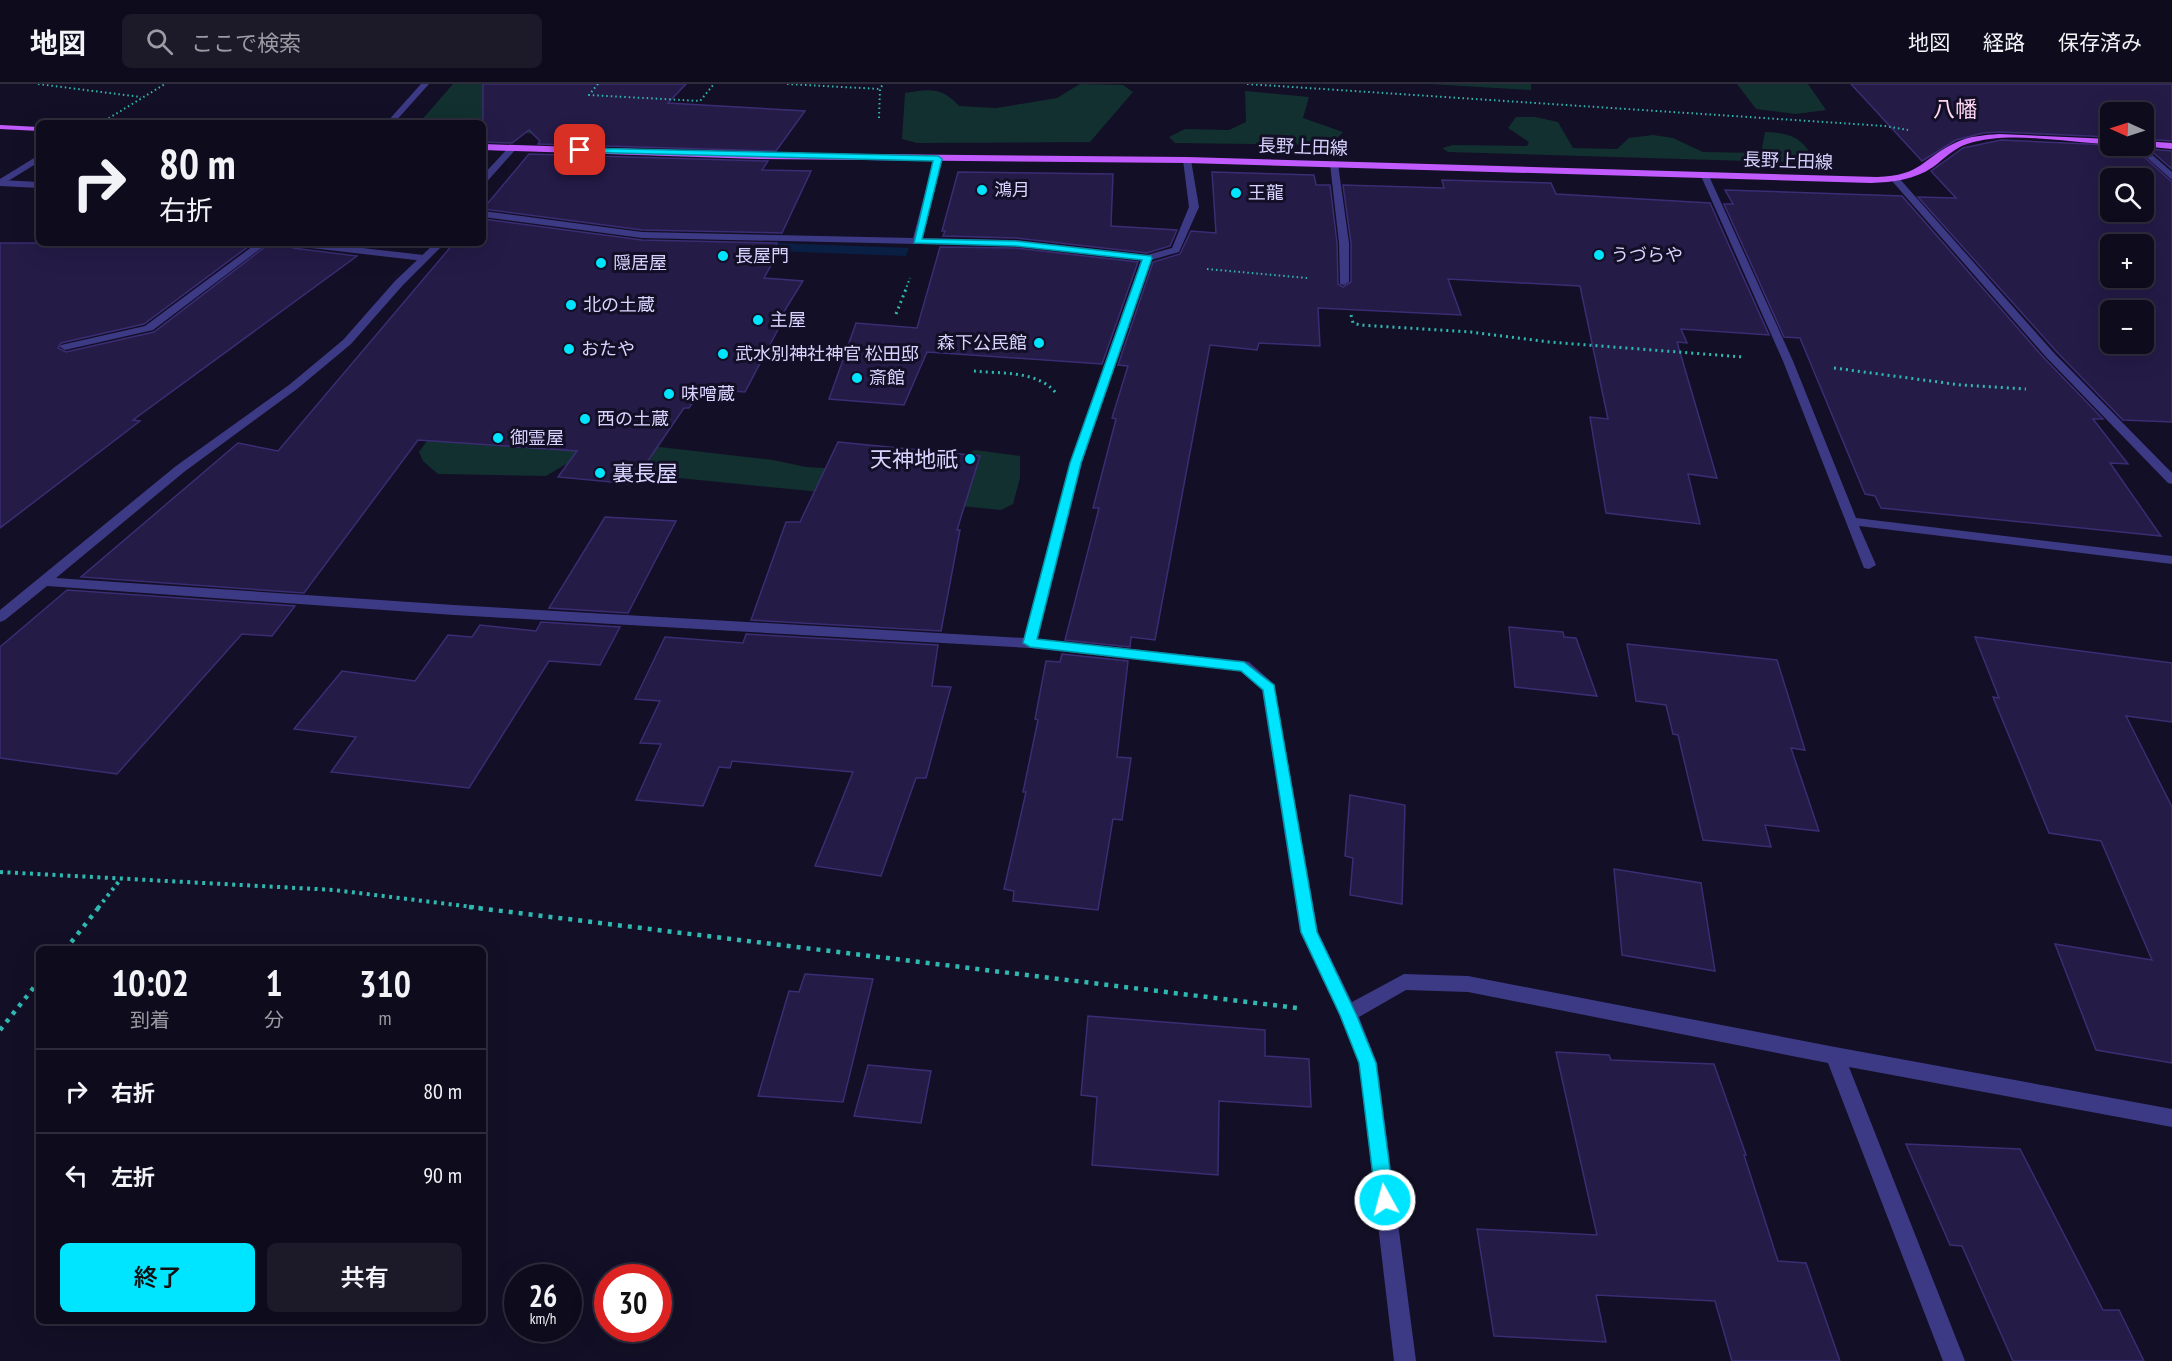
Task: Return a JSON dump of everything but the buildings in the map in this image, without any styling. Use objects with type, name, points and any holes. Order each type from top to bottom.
[{"type":"main road","points":[[0,127],[36,129]]},
{"type":"main road","name":"長野上田線","points":[[486,147],[759,156],[1187,160],[1705,176],[1895,179],[1917,172],[1947,150],[1972,140],[2010,138],[2100,142]]},
{"type":"main road","points":[[2154,145],[2172,146]]},
{"type":"street","points":[[393,120],[426,84]]},
{"type":"street","points":[[486,177],[513,148]]},
{"type":"street","points":[[2149,156],[2172,177]]},
{"type":"street","points":[[917,241],[938,159]]},
{"type":"street","points":[[0,183],[36,160]]},
{"type":"street","points":[[486,214],[642,235],[1015,243],[1148,258],[1176,250],[1194,207],[1187,160]]},
{"type":"street","points":[[1334,164],[1342,221],[1344,282]]},
{"type":"street","points":[[1705,176],[1788,360],[1869,565]]},
{"type":"street","points":[[1895,179],[2050,355],[2172,480]]},
{"type":"street","points":[[0,183],[36,185]]},
{"type":"street","points":[[65,347],[149,328],[259,246]]},
{"type":"street","points":[[318,246],[423,258]]},
{"type":"street","points":[[0,617],[180,469],[293,387],[346,342],[399,283],[437,246]]},
{"type":"street","points":[[1030,643],[1076,463],[1148,258]]},
{"type":"street","points":[[1851,521],[2172,560]]},
{"type":"street","points":[[43,581],[466,611],[1030,643],[1244,666],[1269,688],[1309,932],[1348,1014],[1368,1063],[1405,1361]]},
{"type":"street","points":[[1348,1014],[1404,982],[1468,984],[1835,1056],[2172,1118]]},
{"type":"street","points":[[1835,1056],[1954,1361]]},
{"type":"path","points":[[38,84],[141,97]]},
{"type":"path","points":[[105,120],[165,84]]},
{"type":"path","points":[[598,84],[589,94],[700,100],[714,84]]},
{"type":"path","points":[[787,84],[880,89]]},
{"type":"path","points":[[1247,84],[1497,99],[1907,130]]},
{"type":"path","points":[[1148,258],[1186,267],[1344,282],[1353,322],[1360,325],[1471,332],[1549,342],[1788,360],[1961,385],[2084,390]]},
{"type":"path","points":[[974,371],[1033,377],[1048,382],[1056,391],[1062,428],[1085,439]]},
{"type":"path","points":[[0,872],[334,890],[1348,1014]]},
{"type":"path","points":[[67,946],[121,879]]},
{"type":"path","points":[[0,1030],[36,985]]},
{"type":"green space","points":[[453,84],[562,84],[649,140],[486,131],[486,120],[422,120]]},
{"type":"green space","points":[[1080,84],[1123,85],[1133,92],[1090,142],[917,143],[902,139],[905,93],[935,91],[947,95],[959,106],[996,108],[1057,98]]},
{"type":"green space","points":[[1428,84],[1531,84],[1531,90]]},
{"type":"green space","points":[[1737,84],[1808,84],[1826,110],[1796,114],[1756,109]]},
{"type":"green space","points":[[1245,91],[1309,97],[1303,118],[1343,132],[1331,145],[1175,143],[1169,137],[1185,129],[1229,130],[1246,122]]},
{"type":"green space","points":[[1516,117],[1535,117],[1558,122],[1573,148],[1617,149],[1629,138],[1653,135],[1673,138],[1703,152],[1761,153],[1765,132],[1783,134],[1802,142],[1816,163],[1448,152],[1442,148],[1453,145],[1527,146],[1529,142],[1508,128]]},
{"type":"green space","points":[[479,368],[588,451],[546,476],[438,474],[423,461],[419,452]]},
{"type":"green space","points":[[651,446],[773,460],[806,467],[876,471],[937,466],[975,450],[1020,456],[1020,478],[1013,504],[1001,510],[649,475],[631,464]]},
{"type":"water","points":[[776,243],[909,248],[906,256],[772,251]]},
{"type":"place","name":"鴻月","points":[[982,190]]},
{"type":"place","name":"王龍","points":[[1236,193]]},
{"type":"place","name":"うづらや","points":[[1599,255]]},
{"type":"place","name":"長屋門","points":[[723,256]]},
{"type":"place","name":"隠居屋","points":[[601,263]]},
{"type":"place","name":"北の土蔵","points":[[571,305]]},
{"type":"place","name":"主屋","points":[[758,320]]},
{"type":"place","name":"森下公民館","points":[[1039,343]]},
{"type":"place","name":"おたや","points":[[569,349]]},
{"type":"place","name":"武水別神社神官 松田邸","points":[[723,354]]},
{"type":"place","name":"斎館","points":[[857,378]]},
{"type":"place","name":"味噌蔵","points":[[669,394]]},
{"type":"place","name":"西の土蔵","points":[[585,419]]},
{"type":"place","name":"御霊屋","points":[[498,438]]},
{"type":"place","name":"天神地祇","points":[[970,459]]},
{"type":"place","name":"裏長屋","points":[[600,473]]},
{"type":"district","name":"八幡","points":[[1955,109]]},
{"type":"route","points":[[580,150],[938,159],[917,241],[1015,243],[1148,258],[1076,463],[1030,643],[1244,666],[1269,688],[1309,932],[1348,1014],[1368,1063],[1385,1200]]}]
